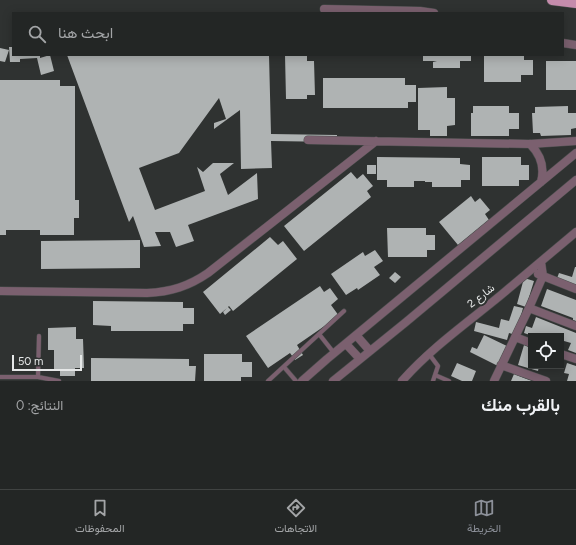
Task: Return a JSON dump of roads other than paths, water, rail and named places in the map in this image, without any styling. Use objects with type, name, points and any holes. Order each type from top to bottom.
[{"type":"main road","points":[[552,0],[576,3]]},
{"type":"street","points":[[324,9],[427,12]]},
{"type":"street","points":[[564,43],[576,45]]},
{"type":"street","points":[[308,140],[530,144],[576,141]]},
{"type":"street","points":[[0,291],[160,293],[186,286],[214,268],[376,141]]},
{"type":"street","points":[[530,144],[537,152],[542,162],[543,172],[541,182]]},
{"type":"street","points":[[302,381],[576,153]]},
{"type":"street","points":[[334,381],[576,180]]},
{"type":"street","name":"شارع 2","points":[[402,381],[420,362],[473,316],[576,232]]},
{"type":"street","points":[[494,381],[543,276],[541,262]]},
{"type":"street","points":[[530,271],[576,289]]},
{"type":"street","points":[[529,308],[576,326]]},
{"type":"street","points":[[356,335],[370,351]]},
{"type":"street","points":[[515,337],[528,342]]},
{"type":"street","points":[[346,344],[360,359]]},
{"type":"street","points":[[564,355],[576,359]]},
{"type":"street","points":[[501,365],[546,381]]},
{"type":"lane","points":[[268,381],[344,311]]},
{"type":"lane","points":[[319,334],[334,353]]},
{"type":"lane","points":[[38,378],[39,336]]},
{"type":"lane","points":[[430,354],[438,366],[433,381]]},
{"type":"lane","points":[[284,367],[296,381]]},
{"type":"lane","points":[[435,375],[449,381]]},
{"type":"lane","points":[[0,377],[38,378],[59,381]]}]
